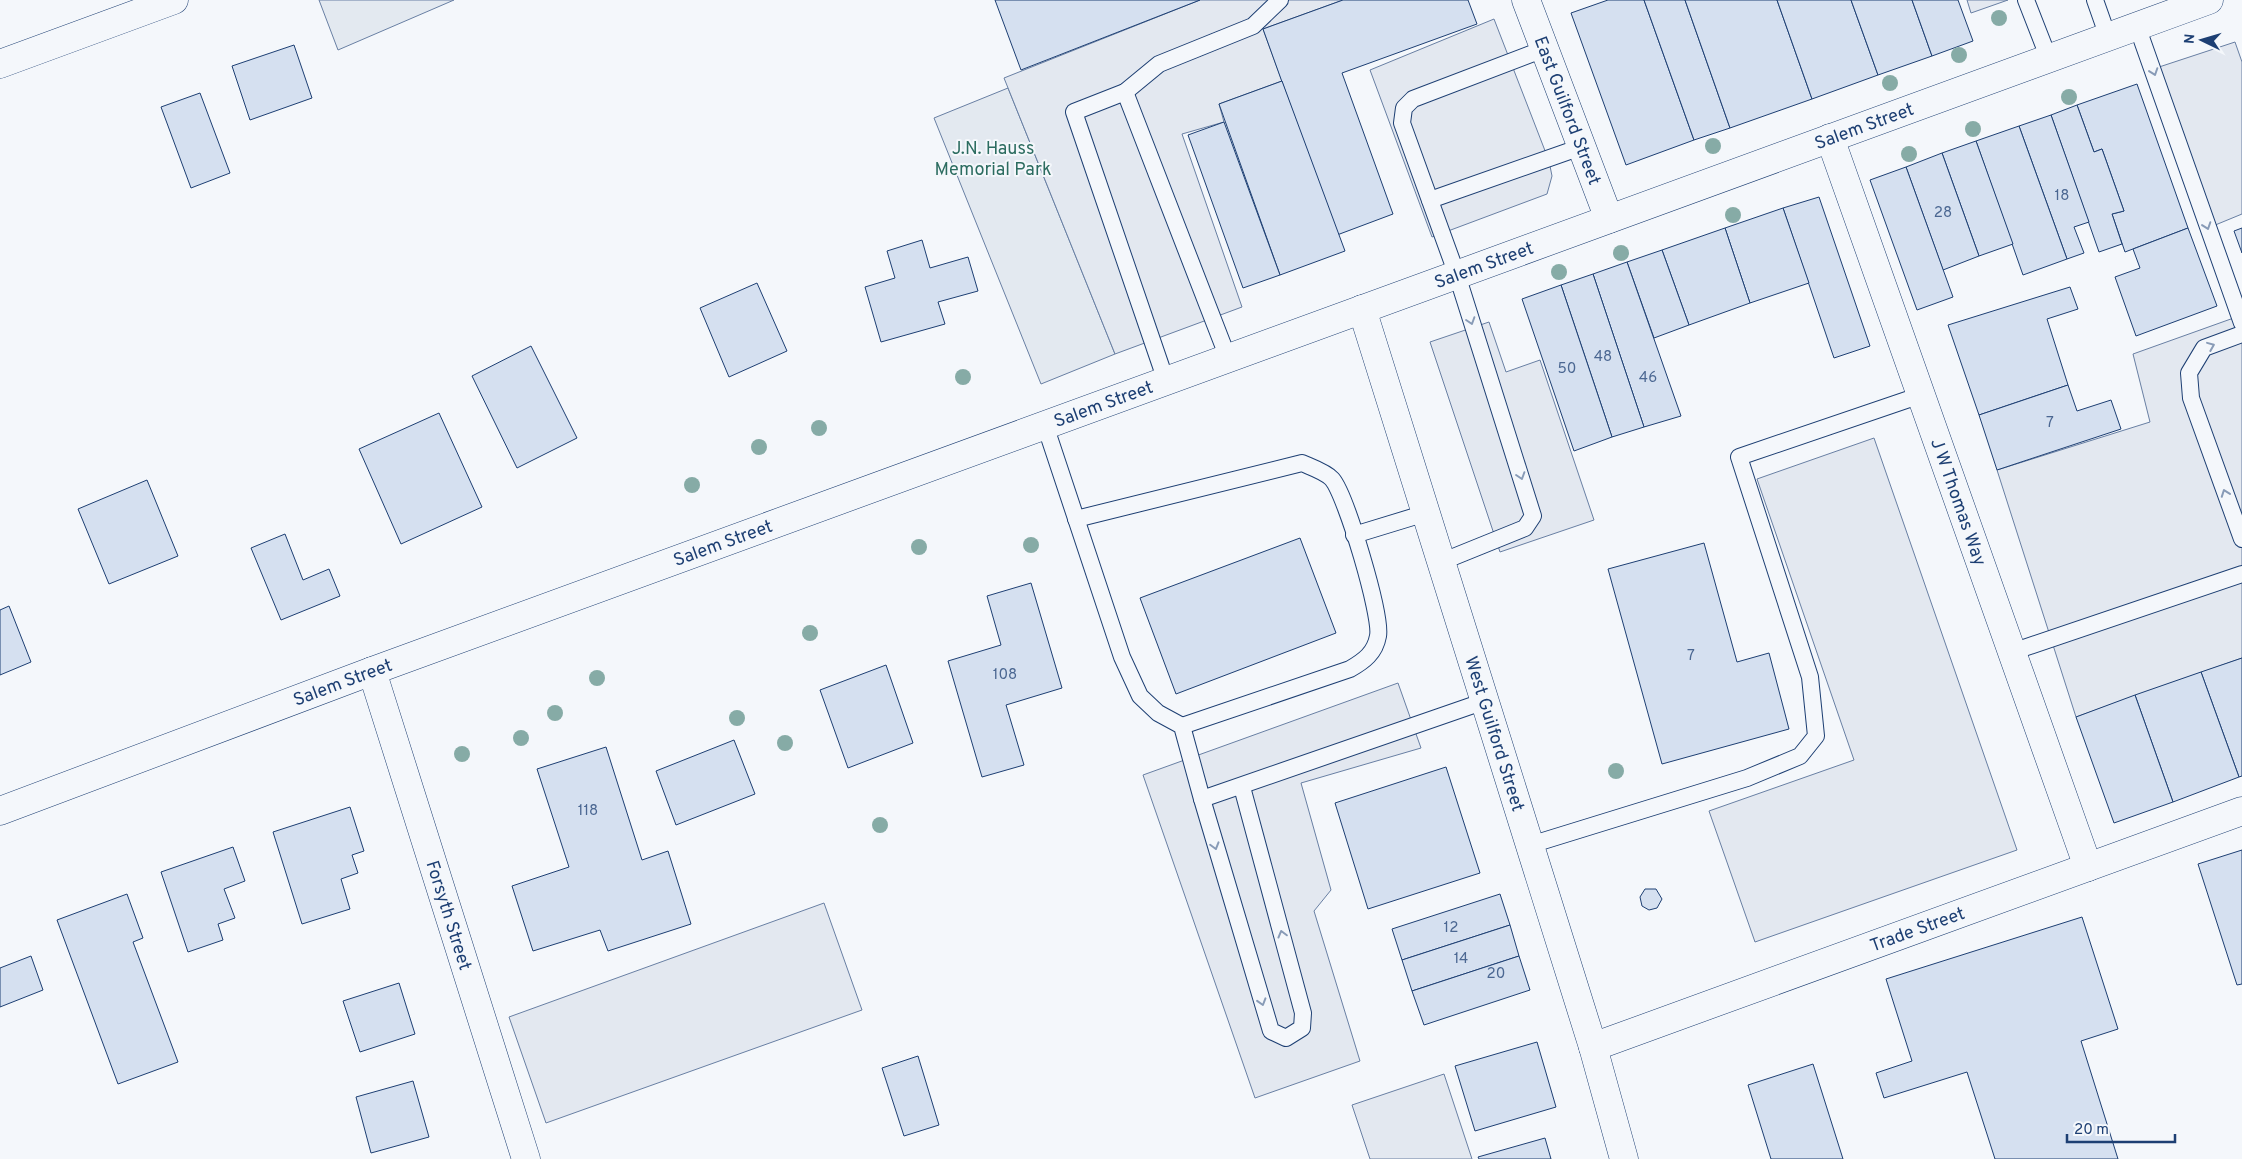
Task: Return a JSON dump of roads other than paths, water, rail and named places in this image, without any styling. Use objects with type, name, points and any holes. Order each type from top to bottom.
[{"type":"street","points":[[0,64],[174,0]]},
{"type":"street","name":"East Guilford Street","points":[[1526,0],[1609,219]]},
{"type":"street","name":"Salem Street","points":[[0,811],[372,671],[2209,0]]},
{"type":"street","name":"J W Thomas Way","points":[[1830,138],[2088,867]]},
{"type":"street","name":"West Guilford Street","points":[[1362,309],[1593,1047],[1624,1159]]},
{"type":"street","name":"Forsyth Street","points":[[372,671],[526,1159]]},
{"type":"street","name":"Trade Street","points":[[1593,1047],[2242,811]]},
{"type":"lane","points":[[1166,381],[1074,112],[1125,92],[1158,64],[1253,26],[1280,0]]},
{"type":"lane","points":[[2026,0],[2049,59]]},
{"type":"lane","points":[[2096,0],[2108,37]]},
{"type":"lane","points":[[2138,26],[2242,323]]},
{"type":"lane","points":[[1441,562],[1525,528],[1533,516],[1457,275],[1402,123],[1404,108],[1413,99],[1544,49]]},
{"type":"lane","points":[[1125,92],[1228,358]]},
{"type":"lane","points":[[1430,200],[1581,147]]},
{"type":"lane","points":[[2242,334],[2204,348],[2190,373],[2191,398],[2242,539]]},
{"type":"lane","points":[[1530,845],[1738,781],[1800,756],[1816,736],[1810,677],[1738,457],[1921,396]]},
{"type":"lane","points":[[1045,425],[1076,519],[1122,657],[1140,696],[1158,714],[1182,726],[1350,669],[1369,658],[1378,635],[1375,606],[1345,502],[1332,478],[1302,463],[1076,519]]},
{"type":"lane","points":[[1354,535],[1426,514]]},
{"type":"lane","points":[[2012,652],[2242,574]]},
{"type":"lane","points":[[1202,799],[1242,787],[1485,701]]},
{"type":"lane","points":[[1182,726],[1271,1031],[1286,1038],[1302,1028],[1303,1013],[1242,787]]},
{"type":"park label","name":"J.N. Hauss Memorial Park","points":[[993,158]]}]
